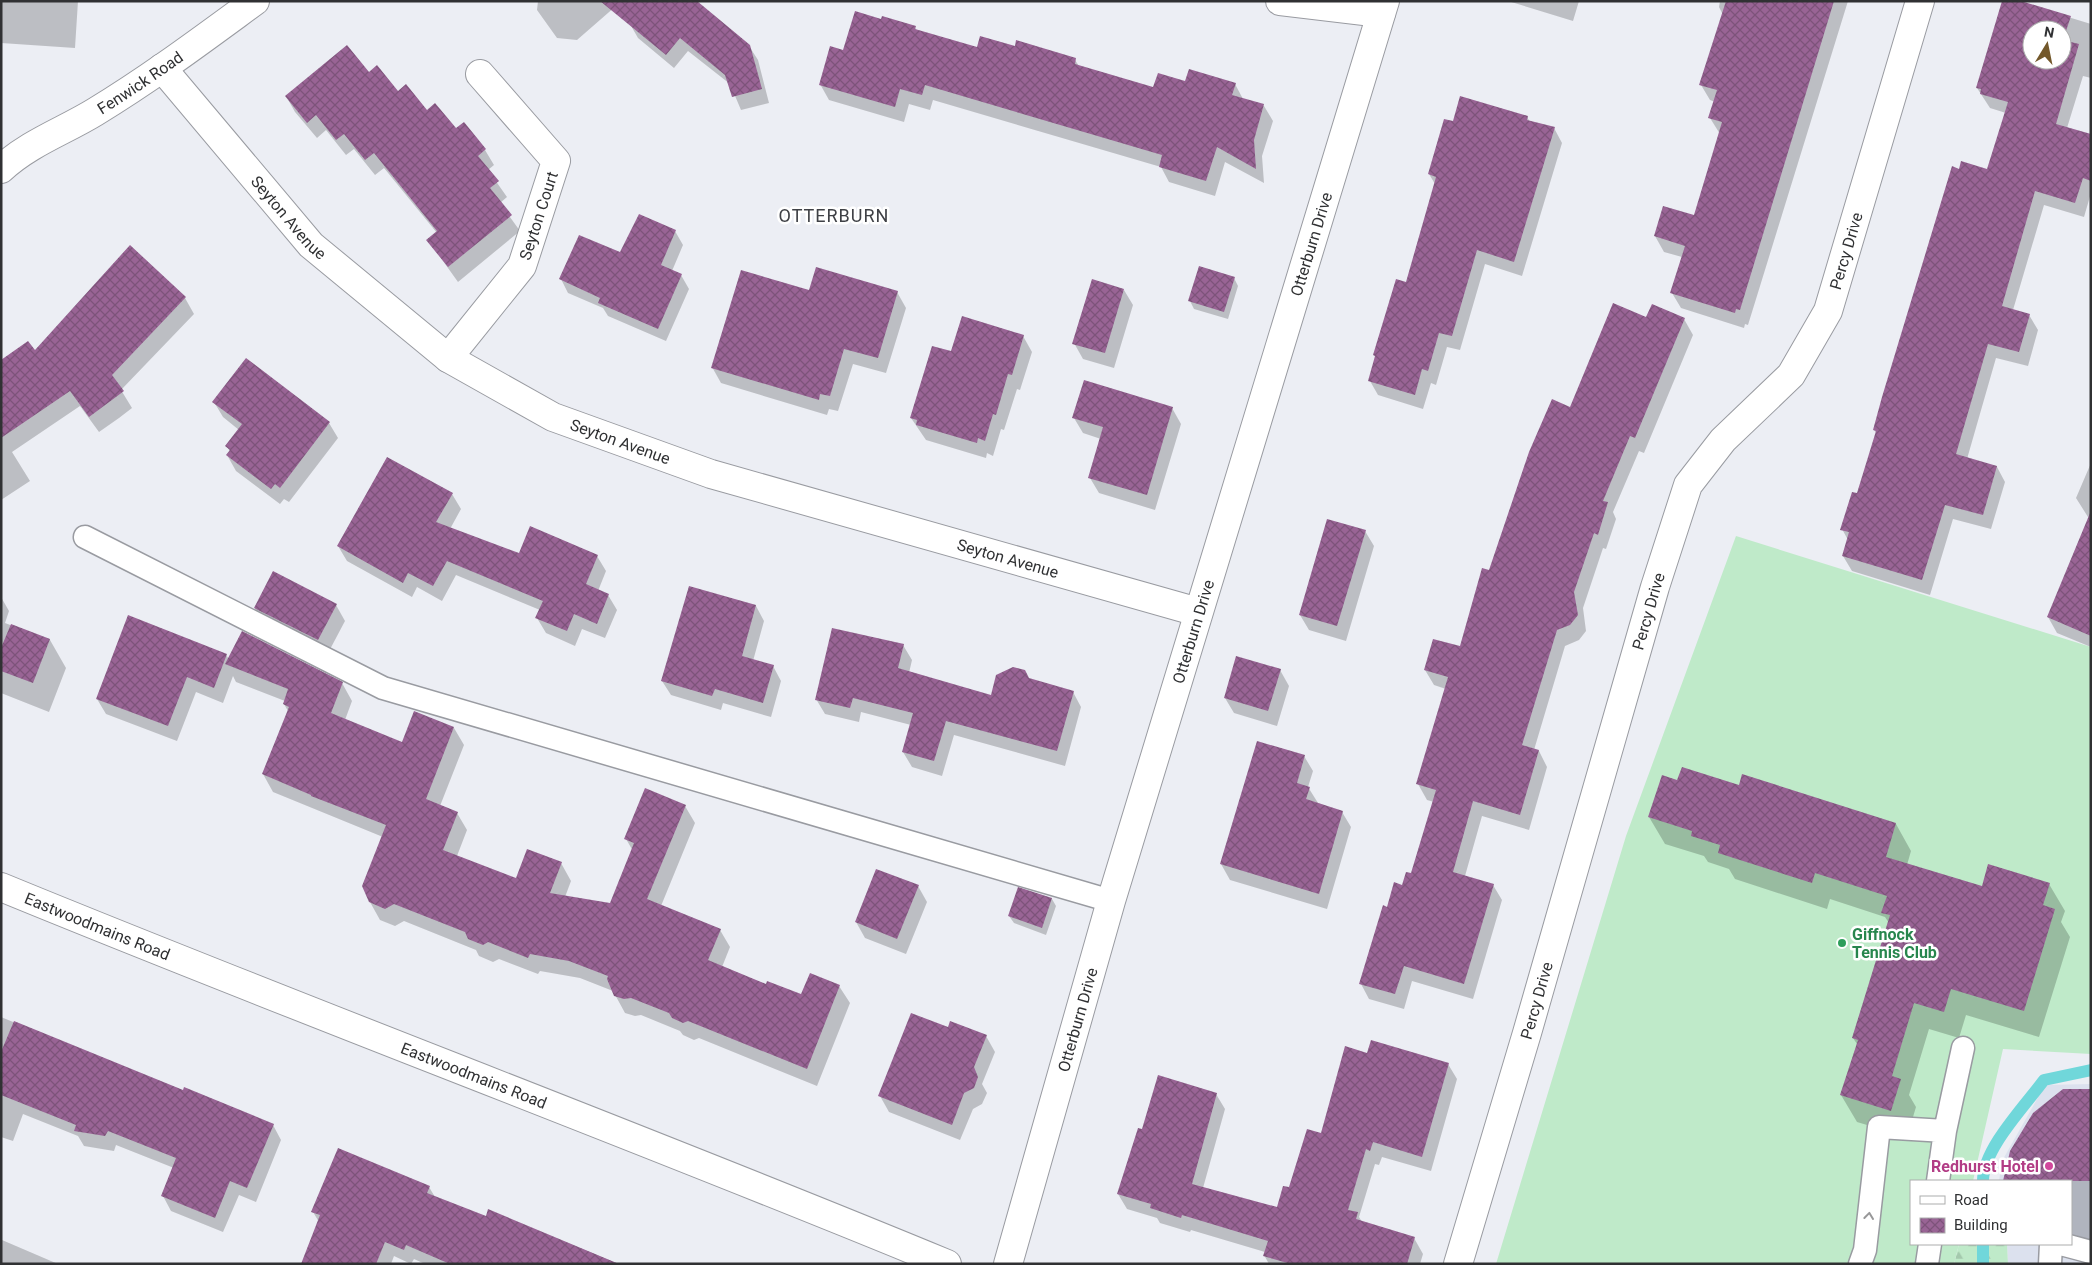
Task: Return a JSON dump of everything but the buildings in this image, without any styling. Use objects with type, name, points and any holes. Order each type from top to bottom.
[{"type":"street","name":"Fenwick Road","points":[[6,160],[95,112],[162,68],[255,1]]},
{"type":"street","points":[[1280,1],[1383,7]]},
{"type":"street","name":"Percy Drive","points":[[1458,1264],[1528,1033],[1655,587],[1688,485],[1723,440],[1791,375],[1828,311],[1920,1]]},
{"type":"street","name":"Otterburn Drive","points":[[1008,1264],[1103,927],[1383,7]]},
{"type":"street","name":"Seyton Avenue","points":[[162,68],[311,245],[448,358],[553,416],[710,474],[1198,612]]},
{"type":"street","name":"Seyton Court","points":[[448,358],[522,266],[556,161],[480,74]]},
{"type":"street","name":"Eastwoodmains Road","points":[[1,887],[148,947],[740,1178],[947,1264]]},
{"type":"lane","points":[[85,537],[383,688],[1111,901]]},
{"type":"lane","points":[[1938,1180],[1945,1131],[1963,1048]]},
{"type":"lane","points":[[1860,1264],[1865,1250],[1879,1127],[1945,1131]]},
{"type":"lane","points":[[1927,1264],[1930,1245]]},
{"type":"lane","points":[[2050,1264],[2051,1245]]},
{"type":"lane","points":[[2065,1245],[2091,1252]]},
{"type":"shaded area","name":"Redhurst Hotel","points":[[2091,1084],[2091,1264],[2008,1264],[2007,1245],[2072,1245],[2072,1180],[1999,1180],[2002,1161],[2045,1085]]},
{"type":"green space","name":"Giffnock Tennis Club","points":[[1736,536],[2091,647],[2091,1054],[2003,1049],[1973,1180],[1910,1180],[1910,1245],[1959,1245],[1954,1264],[1496,1264],[1626,836]]},
{"type":"green space","points":[[1959,1245],[2007,1245],[2008,1264],[1954,1264]]},
{"type":"waterway","points":[[1983,1180],[1985,1169],[1997,1142],[2044,1080],[2091,1070]]},
{"type":"waterway","points":[[1983,1245],[1983,1264]]},
{"type":"place","name":"Giffnock Tennis Club","points":[[1842,943]]},
{"type":"place","name":"Redhurst Hotel","points":[[2049,1166]]},
{"type":"district","name":"OTTERBURN","points":[[834,216]]}]
